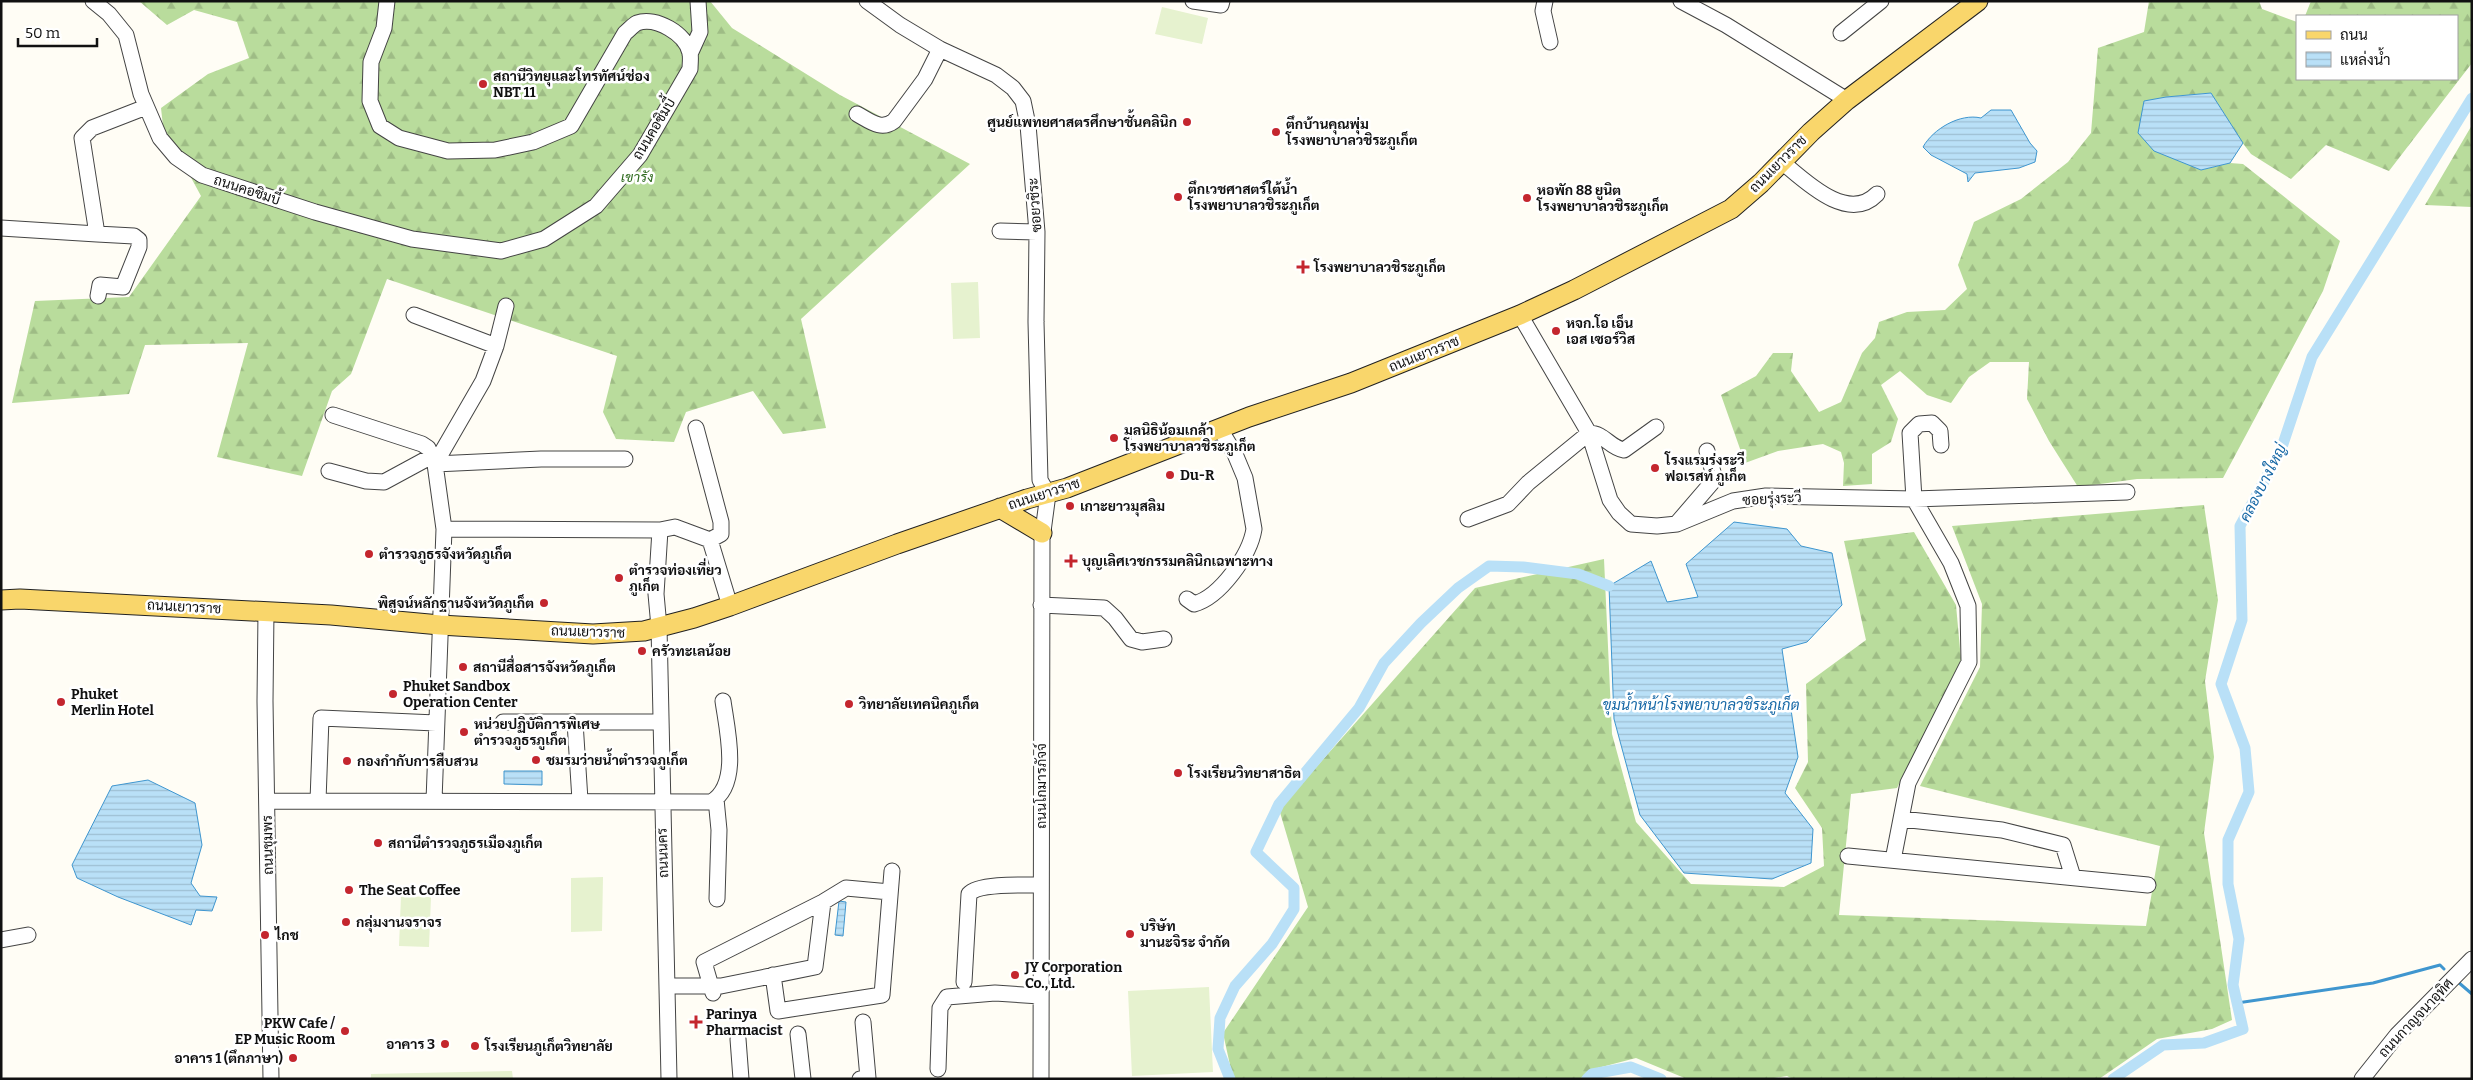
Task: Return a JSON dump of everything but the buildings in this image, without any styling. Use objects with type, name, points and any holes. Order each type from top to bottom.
[{"type":"main road","name":"ถนนเยาวราช","points":[[1,600],[51,600],[266,611],[440,625],[611,634],[644,631],[730,606],[879,550],[1000,508],[1048,494],[1408,361],[1520,315],[1730,209],[1847,100],[1978,1]]},
{"type":"main road","points":[[1000,508],[1042,533]]},
{"type":"street","name":"ถนนคอซิมบี้","points":[[93,1],[109,14],[126,35],[146,107],[160,138],[176,157],[202,175],[315,212],[412,239],[501,251],[544,239],[596,206],[640,156],[690,69],[690,54],[700,32],[698,1]]},
{"type":"street","points":[[387,1],[384,28],[371,62],[370,101],[380,126],[399,138],[448,151],[495,150],[524,144],[571,126],[625,33],[636,23],[648,21],[675,32],[686,45],[690,54]]},
{"type":"street","name":"ซอยวชิระ","points":[[867,1],[940,49],[996,75],[1013,88],[1023,101],[1028,125],[1037,232],[1036,322],[1040,480],[1048,494]]},
{"type":"street","points":[[1193,1],[1221,5],[1222,1]]},
{"type":"street","points":[[1546,1],[1543,11],[1550,42]]},
{"type":"street","points":[[1681,1],[1726,25],[1847,100]]},
{"type":"street","points":[[1841,33],[1881,1]]},
{"type":"street","points":[[857,114],[879,126],[887,126],[894,121],[925,79],[940,49]]},
{"type":"street","points":[[98,234],[82,138],[92,128],[146,107]]},
{"type":"street","points":[[1782,162],[1812,187],[1846,204],[1864,203],[1877,194]]},
{"type":"street","points":[[1,228],[134,236],[139,240],[139,247],[123,287],[100,285],[98,296]]},
{"type":"street","points":[[1000,231],[1037,232]]},
{"type":"street","points":[[434,460],[483,380],[496,346],[506,306]]},
{"type":"street","points":[[414,315],[496,346]]},
{"type":"street","name":"ซอยรุ่งระวี","points":[[1520,315],[1589,433],[1610,500],[1619,513],[1631,524],[1657,526],[1677,524],[1734,501],[1766,496],[1914,499],[2127,492]]},
{"type":"street","points":[[333,415],[422,444],[434,460],[444,529],[434,801]]},
{"type":"street","points":[[1893,860],[1908,783],[1969,662],[1968,606],[1951,563],[1914,499],[1910,433],[1919,424],[1932,423],[1940,431],[1941,445]]},
{"type":"street","points":[[1468,519],[1508,504],[1528,483],[1589,433],[1602,435],[1618,450],[1624,450],[1656,427]]},
{"type":"street","points":[[444,529],[660,530],[676,527],[710,540],[721,534],[721,522],[696,428]]},
{"type":"street","points":[[1187,599],[1194,604],[1204,602],[1227,581],[1249,548],[1253,537],[1254,529],[1244,478],[1234,454],[1220,429]]},
{"type":"street","points":[[1677,524],[1692,504],[1710,487],[1715,478],[1707,451]]},
{"type":"street","points":[[329,471],[366,481],[384,482],[434,460],[625,459]]},
{"type":"street","name":"ถนนโกมารภัจจ์","points":[[1041,1079],[1041,605],[1042,533],[1048,494]]},
{"type":"street","name":"ถนนนคร","points":[[660,530],[656,594],[659,627],[669,1079]]},
{"type":"street","points":[[710,540],[730,606]]},
{"type":"street","points":[[1041,605],[1104,608],[1115,618],[1131,639],[1142,642],[1164,639]]},
{"type":"street","name":"ถนนชุมพร","points":[[266,611],[264,702],[271,1079]]},
{"type":"street","points":[[267,801],[580,800],[710,802],[716,800],[723,792],[729,771],[723,701]]},
{"type":"street","points":[[318,801],[321,718],[436,724]]},
{"type":"street","points":[[503,722],[660,722]]},
{"type":"street","points":[[575,722],[580,800]]},
{"type":"street","points":[[716,800],[719,830],[717,899]]},
{"type":"street","points":[[1901,819],[2002,830],[2063,845],[2073,877]]},
{"type":"street","points":[[1848,856],[2148,885]]},
{"type":"street","points":[[773,975],[778,1011],[882,995],[892,870]]},
{"type":"street","points":[[964,982],[969,894],[972,890],[1041,884]]},
{"type":"street","points":[[715,988],[704,962],[823,902],[846,888],[890,892]]},
{"type":"street","points":[[668,991],[715,988],[815,967],[823,902]]},
{"type":"street","points":[[1,940],[28,935]]},
{"type":"street","name":"ถนนกาญจนาอุทิศ","points":[[2362,1079],[2397,1035],[2472,958]]},
{"type":"street","points":[[938,1069],[940,1008],[947,997],[995,993],[1040,996]]},
{"type":"street","points":[[864,1022],[864,1078]]},
{"type":"street","points":[[798,1034],[803,1079]]},
{"type":"street","points":[[738,1039],[741,1079]]},
{"type":"green space","name":"เขารัง","points":[[139,1],[710,1],[732,28],[840,95],[970,164],[801,319],[826,428],[783,434],[753,391],[686,412],[674,442],[616,439],[603,412],[617,356],[387,279],[351,374],[332,391],[302,476],[217,457],[248,343],[145,345],[129,394],[12,403],[35,301],[129,297],[201,196],[163,126],[161,108],[208,74],[249,58],[237,22],[194,10],[167,25]]},
{"type":"green space","points":[[2149,1],[2259,1],[2262,9],[2296,22],[2296,80],[2458,80],[2458,15],[2305,15],[2311,1],[2472,1],[2472,63],[2389,171],[2326,145],[2291,179],[2251,154],[2232,129],[2211,93],[2166,97],[2144,102],[2201,170],[2230,163],[2243,164],[2340,241],[2323,291],[2223,478],[2137,479],[2078,487],[2049,441],[2027,399],[2029,362],[1990,362],[1969,377],[1951,403],[1927,395],[1900,371],[1881,385],[1898,419],[1891,442],[1872,454],[1872,484],[1843,486],[1844,463],[1841,452],[1823,444],[1778,451],[1745,463],[1721,395],[1756,376],[1773,353],[1793,353],[1791,371],[1819,412],[1841,402],[1862,353],[1875,338],[1879,322],[1907,312],[1945,310],[1967,289],[1958,265],[1974,222],[2021,199],[2068,162],[2091,133],[2098,48],[2144,32]]},
{"type":"green space","points":[[1162,7],[1208,18],[1202,44],[1155,34]]},
{"type":"green space","points":[[2472,125],[2472,207],[2425,205]]},
{"type":"green space","points":[[978,282],[980,338],[953,339],[951,283]]},
{"type":"green space","points":[[2204,505],[2218,600],[2205,681],[2214,757],[2204,833],[2232,1020],[2212,1029],[2157,1039],[2099,1079],[1793,1079],[1787,1076],[1768,1079],[1687,1079],[1636,1058],[1590,1070],[1580,1079],[1233,1079],[1223,1033],[1308,907],[1279,809],[1475,588],[1604,559],[1612,734],[1636,822],[1691,884],[1784,887],[1824,866],[1822,828],[1795,788],[1808,762],[1806,684],[1866,640],[1844,541],[1914,532],[1956,605],[1961,660],[1897,788],[1851,794],[1839,915],[2146,926],[2160,846],[1920,786],[1980,667],[1982,604],[1952,526]]},
{"type":"green space","points":[[603,877],[602,931],[571,932],[571,878]]},
{"type":"green space","points":[[401,896],[431,897],[429,947],[399,946]]},
{"type":"green space","points":[[1209,987],[1213,1072],[1132,1076],[1128,991]]},
{"type":"green space","points":[[512,1071],[513,1079],[371,1079],[371,1074]]},
{"type":"water","points":[[2211,93],[2243,143],[2230,163],[2201,170],[2154,151],[2138,133],[2144,101]]},
{"type":"water","points":[[1991,110],[2011,110],[2030,143],[2037,151],[2035,162],[2019,168],[1975,173],[1968,182],[1967,174],[1931,155],[1923,147],[1933,134],[1948,124],[1964,118],[1981,118]]},
{"type":"water","name":"ขุมน้ำหน้าโรงพยาบาลวชิระภูเก็ต","points":[[1734,522],[1787,529],[1801,546],[1832,553],[1842,605],[1807,642],[1782,649],[1798,757],[1785,793],[1813,829],[1811,863],[1772,879],[1684,873],[1640,815],[1614,719],[1609,586],[1651,561],[1667,602],[1698,597],[1686,564]]},
{"type":"water","points":[[504,771],[542,771],[542,785],[504,784]]},
{"type":"water","points":[[148,780],[195,803],[202,845],[191,883],[200,896],[217,897],[212,911],[196,910],[191,925],[118,897],[77,878],[72,865],[112,786]]},
{"type":"water","points":[[839,901],[846,902],[843,936],[835,935]]},
{"type":"waterway","name":"คลองบางใหญ่","points":[[2113,1079],[2163,1045],[2204,1043],[2243,1029],[2233,985],[2239,939],[2228,884],[2228,840],[2249,792],[2245,748],[2221,684],[2242,620],[2240,526],[2281,450],[2312,357],[2472,98]]},
{"type":"waterway","points":[[1230,1079],[1218,1049],[1220,1018],[1235,986],[1272,944],[1294,909],[1294,888],[1256,852],[1279,804],[1359,708],[1384,663],[1421,623],[1458,588],[1489,566],[1523,567],[1578,574],[1609,586]]},
{"type":"waterway","points":[[2237,1003],[2373,983],[2440,965],[2444,969]]},
{"type":"waterway","points":[[2458,982],[2472,994]]},
{"type":"waterway","name":"คลองบางใหญ่","points":[[1587,1079],[1592,1074],[1631,1067],[1661,1079]]},
{"type":"place","name":"สถานีวิทยุและโทรทัศน์ช่อง NBT 11","points":[[483,84]]},
{"type":"place","name":"ศูนย์แพทยศาสตรศึกษาชั้นคลินิก","points":[[1187,122]]},
{"type":"place","name":"ตึกบ้านคุณพุ่ม โรงพยาบาลวชิระภูเก็ต","points":[[1276,132]]},
{"type":"place","name":"ตึกเวชศาสตร์ใต้น้ำ โรงพยาบาลวชิระภูเก็ต","points":[[1178,197]]},
{"type":"place","name":"หอพัก 88 ยูนิต โรงพยาบาลวชิระภูเก็ต","points":[[1527,198]]},
{"type":"place","name":"โรงพยาบาลวชิระภูเก็ต","points":[[1303,267]]},
{"type":"place","name":"หจก.โอ เอ็น เอส เซอร์วิส","points":[[1556,331]]},
{"type":"place","name":"มูลนิธิน้อมเกล้า โรงพยาบาลวชิระภูเก็ต","points":[[1114,438]]},
{"type":"place","name":"โรงแรมรุ่งระวี ฟอเรสท์ ภูเก็ต","points":[[1655,468]]},
{"type":"place","name":"Du-R","points":[[1170,475]]},
{"type":"place","name":"เกาะยาวมุสลิม","points":[[1070,506]]},
{"type":"place","name":"ตำรวจภูธรจังหวัดภูเก็ต","points":[[369,554]]},
{"type":"place","name":"บุญเลิศเวชกรรมคลินิกเฉพาะทาง","points":[[1071,561]]},
{"type":"place","name":"ตำรวจท่องเที่ยว ภูเก็ต","points":[[619,578]]},
{"type":"place","name":"พิสูจน์หลักฐานจังหวัดภูเก็ต","points":[[544,603]]},
{"type":"place","name":"ครัวทะเลน้อย","points":[[642,651]]},
{"type":"place","name":"สถานีสื่อสารจังหวัดภูเก็ต","points":[[463,667]]},
{"type":"place","name":"Phuket Sandbox Operation Center","points":[[393,694]]},
{"type":"place","name":"Phuket Merlin Hotel","points":[[61,702]]},
{"type":"place","name":"วิทยาลัยเทคนิคภูเก็ต","points":[[849,704]]},
{"type":"place","name":"หน่วยปฏิบัติการพิเศษ ตำรวจภูธรภูเก็ต","points":[[464,732]]},
{"type":"place","name":"ชมรมว่ายน้ำตำรวจภูเก็ต","points":[[536,760]]},
{"type":"place","name":"กองกำกับการสืบสวน","points":[[347,761]]},
{"type":"place","name":"โรงเรียนวิทยาสาธิต","points":[[1178,773]]},
{"type":"place","name":"สถานีตำรวจภูธรเมืองภูเก็ต","points":[[378,843]]},
{"type":"place","name":"The Seat Coffee","points":[[349,890]]},
{"type":"place","name":"กลุ่มงานจราจร","points":[[346,922]]},
{"type":"place","name":"บริษัท มานะจิระ จำกัด","points":[[1130,934]]},
{"type":"place","name":"ไกช","points":[[265,935]]},
{"type":"place","name":"JY Corporation Co., Ltd.","points":[[1015,975]]},
{"type":"place","name":"Parinya Pharmacist","points":[[696,1022]]},
{"type":"place","name":"PKW Cafe / EP Music Room","points":[[345,1031]]},
{"type":"place","name":"อาคาร 3","points":[[445,1044]]},
{"type":"place","name":"โรงเรียนภูเก็ตวิทยาลัย","points":[[475,1046]]},
{"type":"place","name":"อาคาร 1 (ตึกภาษา)","points":[[293,1058]]}]
